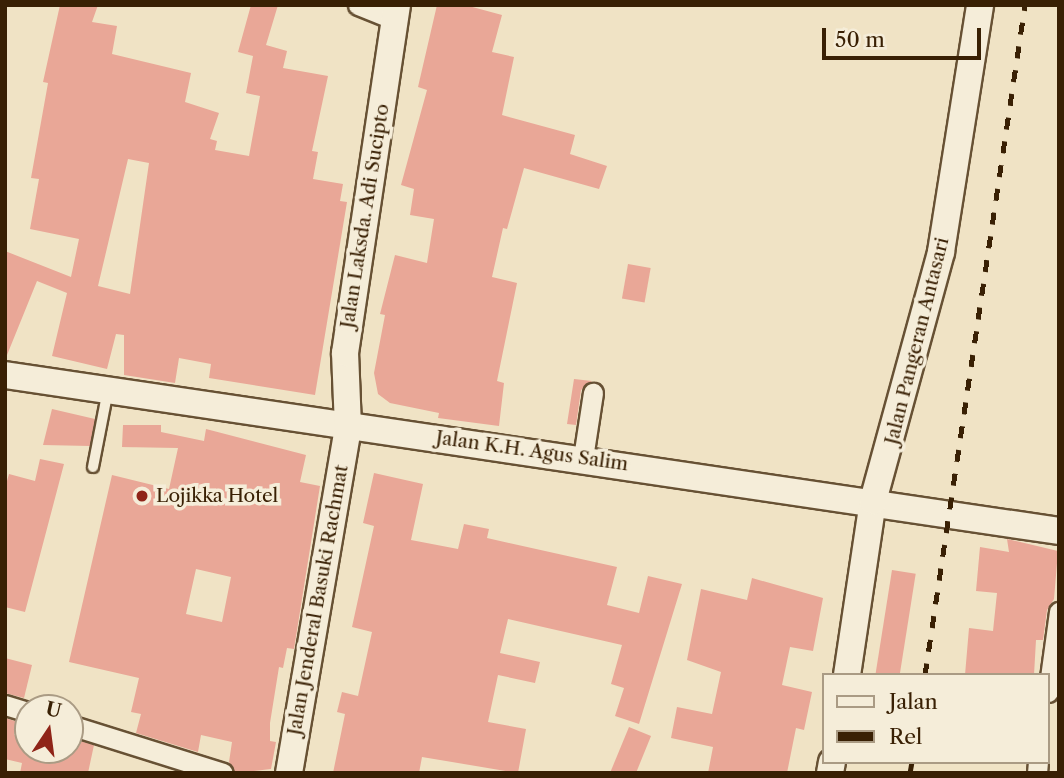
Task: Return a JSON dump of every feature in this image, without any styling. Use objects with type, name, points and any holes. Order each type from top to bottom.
[{"type":"street","points":[[358,5],[396,13]]},
{"type":"street","name":"Jalan Pangeran Antasari","points":[[847,673],[873,501],[941,252],[980,5]]},
{"type":"street","name":"Jalan Laksda. Adi Sucipto","points":[[348,427],[345,353],[396,13]]},
{"type":"street","name":"Jalan K.H. Agus Salim","points":[[5,376],[348,427],[583,458],[1059,531]]},
{"type":"street","points":[[583,458],[593,393]]},
{"type":"street","name":"Jalan Jenderal Basuki Rachmat","points":[[289,773],[348,427]]},
{"type":"street","points":[[1050,677],[1059,612]]},
{"type":"street","points":[[84,729],[223,773]]},
{"type":"lane","points":[[93,467],[108,390]]},
{"type":"building","points":[[60,5],[98,5],[92,22],[117,26],[112,54],[191,73],[185,102],[219,113],[210,139],[217,141],[215,150],[249,156],[260,96],[246,93],[253,56],[238,52],[251,5],[278,5],[266,45],[287,51],[283,68],[328,76],[312,151],[318,152],[313,179],[343,184],[340,201],[347,202],[315,395],[209,378],[211,364],[179,358],[175,383],[124,375],[124,335],[116,334],[107,369],[52,356],[67,293],[37,281],[5,360],[5,251],[71,277],[79,239],[30,229],[39,179],[31,178],[48,83],[43,82]],"holes":[[[128,159],[149,163],[130,294],[98,286]]]},
{"type":"building","points":[[437,5],[465,5],[502,15],[492,52],[514,57],[502,115],[575,135],[570,154],[607,166],[599,189],[524,168],[507,229],[503,228],[492,277],[517,283],[497,381],[504,383],[499,426],[438,418],[439,413],[390,403],[378,394],[374,373],[385,315],[380,314],[395,255],[427,263],[434,219],[410,215],[414,189],[401,185],[427,90],[418,87]]},
{"type":"building","points":[[628,264],[651,268],[645,302],[622,298]]},
{"type":"building","points":[[574,379],[592,381],[581,390],[576,425],[567,424]]},
{"type":"building","points":[[52,409],[95,419],[90,446],[43,445]]},
{"type":"building","points":[[123,425],[161,425],[161,432],[204,441],[206,429],[306,455],[300,482],[320,486],[294,649],[287,648],[283,668],[279,667],[270,723],[270,741],[276,742],[271,769],[235,773],[229,762],[232,742],[201,735],[198,752],[136,733],[141,714],[131,712],[139,678],[69,662],[112,475],[169,489],[178,448],[122,447]],"holes":[[[196,569],[231,577],[222,622],[186,614]]]},
{"type":"building","points":[[40,459],[64,464],[25,612],[5,607],[5,488],[9,474],[35,481]]},
{"type":"building","points":[[374,473],[423,484],[411,540],[458,549],[464,524],[489,529],[487,538],[617,567],[607,605],[639,613],[648,576],[682,584],[639,724],[615,716],[624,688],[611,684],[622,645],[508,619],[500,653],[540,662],[535,683],[498,675],[488,722],[526,729],[518,773],[422,757],[419,773],[333,773],[345,714],[337,712],[342,692],[358,696],[372,632],[352,627],[374,526],[363,523]]},
{"type":"building","points":[[1007,539],[1058,551],[1054,599],[1047,610],[1043,640],[1036,640],[1034,673],[965,673],[969,628],[993,631],[997,593],[976,591],[980,547],[1009,552]]},
{"type":"building","points":[[892,570],[916,574],[900,673],[876,673]]},
{"type":"building","points":[[752,578],[823,598],[813,651],[790,647],[782,685],[812,692],[804,730],[796,728],[787,773],[708,773],[713,747],[671,738],[677,707],[712,714],[721,672],[687,660],[701,589],[747,600]]},
{"type":"building","points":[[5,658],[32,665],[25,694],[5,693]]},
{"type":"building","points":[[5,718],[14,721],[14,761],[5,759]]},
{"type":"building","points":[[629,727],[651,736],[636,773],[610,773]]},
{"type":"building","points":[[84,742],[94,745],[88,773],[20,773],[22,764],[84,764]]},
{"type":"railway","points":[[925,673],[1025,5]]},
{"type":"railway","points":[[910,773],[912,764]]},
{"type":"place","name":"Lojikka Hotel","points":[[142,496]]}]
